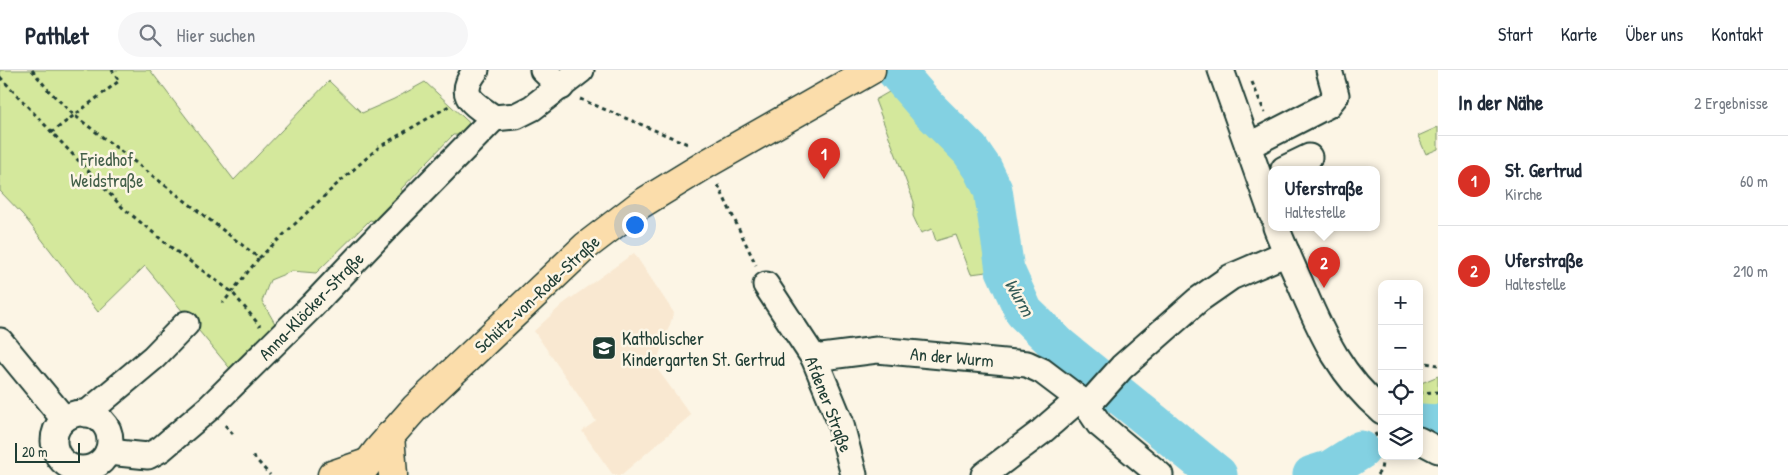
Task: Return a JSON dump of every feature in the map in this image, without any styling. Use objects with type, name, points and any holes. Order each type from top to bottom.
[{"type":"main road","name":"Schütz-von-Rode-Straße","points":[[363,469],[390,435],[415,408],[586,246],[703,156],[871,70]]},
{"type":"main road","points":[[390,435],[393,475]]},
{"type":"main road","points":[[332,475],[363,469]]},
{"type":"street","points":[[476,70],[466,86],[467,95],[471,102],[494,118],[516,116],[532,108],[581,70]]},
{"type":"street","points":[[543,70],[561,87]]},
{"type":"street","points":[[1221,70],[1248,146],[1266,179]]},
{"type":"street","points":[[1248,146],[1328,106],[1336,94],[1329,70]]},
{"type":"street","name":"Anna-Klöcker-Straße","points":[[108,452],[148,456],[161,449],[210,408],[494,118]]},
{"type":"street","points":[[1291,166],[1309,158]]},
{"type":"street","points":[[1278,231],[1322,335],[1337,361],[1358,388],[1378,407]]},
{"type":"street","points":[[984,475],[1087,400],[1198,300],[1231,278],[1287,253]]},
{"type":"street","name":"Afdener Straße","points":[[766,285],[814,358],[840,421],[854,475]]},
{"type":"street","points":[[0,341],[75,416],[98,417],[105,424],[110,440],[108,452],[102,461],[90,468],[80,469],[67,465],[59,458],[54,445],[54,436],[58,426],[75,416],[154,357],[186,324]]},
{"type":"street","name":"An der Wurm","points":[[814,358],[877,350],[1027,364],[1042,371],[1087,400],[1099,424],[1160,475]]},
{"type":"path","points":[[32,70],[49,91],[74,115],[259,258]]},
{"type":"path","points":[[51,133],[119,81],[112,70]]},
{"type":"path","points":[[0,77],[122,207],[173,249],[232,292],[275,343]]},
{"type":"path","points":[[561,87],[573,96],[703,156],[766,285]]},
{"type":"path","points":[[223,303],[259,258],[379,147],[467,95]]},
{"type":"path","points":[[1423,362],[1438,364]]},
{"type":"path","points":[[1423,393],[1438,392]]},
{"type":"path","points":[[253,456],[270,475]]},
{"type":"path","points":[[1377,475],[1381,470],[1382,460]]},
{"type":"shaded area","name":"Katholischer Kindergarten St. Gertrud","points":[[634,253],[674,313],[655,366],[691,415],[621,475],[613,475],[582,431],[596,421],[534,331],[563,304]]},
{"type":"green space","name":"Friedhof Weidstraße","points":[[0,70],[150,70],[234,180],[329,81],[362,113],[394,99],[425,82],[476,129],[466,135],[453,135],[401,189],[407,197],[381,223],[370,220],[316,273],[292,271],[270,280],[262,301],[277,327],[233,372],[145,266],[98,312],[23,215],[0,191]]},
{"type":"green space","points":[[922,73],[962,120],[983,139],[997,164],[1009,208],[1018,268],[1027,310],[1006,317],[994,271],[971,274],[956,235],[936,241],[932,229],[921,233],[913,216],[914,202],[875,100]]},
{"type":"green space","points":[[1438,127],[1438,149],[1426,154],[1418,136]]},
{"type":"green space","points":[[1438,376],[1438,432],[1423,424],[1423,382]]},
{"type":"waterway","name":"Wurm","points":[[895,70],[929,109],[970,150],[983,169],[993,190],[1005,270],[1024,312],[1060,347],[1218,475]]},
{"type":"waterway","name":"Wurm","points":[[1423,423],[1438,424]]},
{"type":"waterway","points":[[1151,442],[1170,437]]},
{"type":"waterway","name":"Wurm","points":[[1312,475],[1331,469],[1361,450]]},
{"type":"place","name":"St. Gertrud","points":[[824,179]]},
{"type":"place","name":"Uferstraße","points":[[1324,288]]},
{"type":"place","name":"Katholischer Kindergarten St. Gertrud","points":[[604,348]]}]
